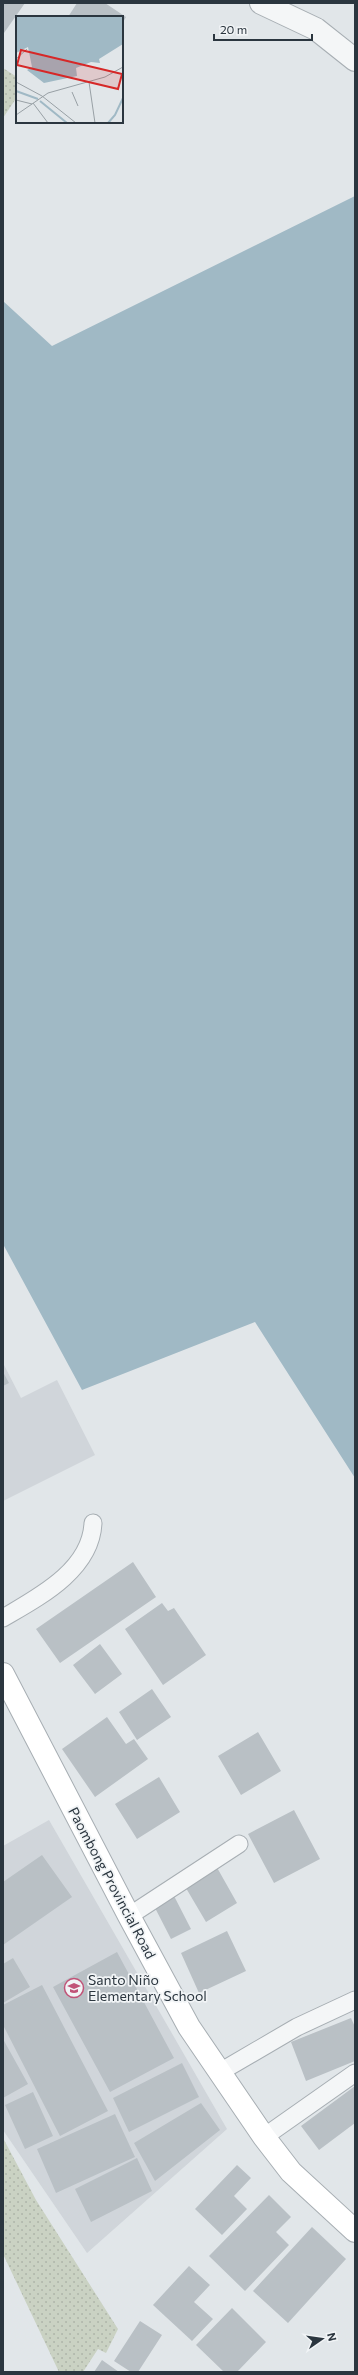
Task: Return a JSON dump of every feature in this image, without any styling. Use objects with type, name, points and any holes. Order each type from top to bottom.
[{"type":"main road","name":"Paombong Provincial Road","points":[[3,1674],[128,1916],[189,2027],[264,2137],[291,2172],[355,2231]]},
{"type":"street","points":[[261,3],[316,29],[355,60]]},
{"type":"lane","points":[[3,1618],[40,1596],[67,1573],[87,1551],[92,1538],[93,1524]]},
{"type":"lane","points":[[128,1916],[239,1844]]},
{"type":"lane","points":[[220,2072],[297,2027],[355,2000]]},
{"type":"lane","points":[[264,2137],[355,2072]]},
{"type":"shaded area","points":[[3,1363],[21,1398],[57,1380],[95,1455],[3,1501]]},
{"type":"shaded area","name":"Santo Niño Elementary School","points":[[49,1820],[227,2129],[87,2253],[3,2130],[3,1846]]},
{"type":"green space","points":[[3,68],[16,76],[16,98],[3,118]]},
{"type":"green space","points":[[3,2138],[36,2200],[118,2329],[106,2353],[98,2349],[83,2372],[59,2372],[3,2254]]},
{"type":"water","points":[[355,196],[355,1478],[255,1322],[82,1390],[3,1244],[3,301],[52,346]]},
{"type":"building","points":[[3,3],[25,3],[4,33],[3,32]]},
{"type":"building","points":[[77,3],[105,3],[126,17],[123,22],[123,16],[69,16]]},
{"type":"building","points":[[3,1372],[9,1383],[3,1386]]},
{"type":"building","points":[[133,1562],[156,1597],[60,1663],[36,1629]]},
{"type":"building","points":[[162,1603],[168,1611],[174,1608],[206,1655],[163,1685],[125,1629]]},
{"type":"building","points":[[100,1644],[122,1674],[95,1694],[73,1665]]},
{"type":"building","points":[[152,1689],[171,1717],[137,1740],[119,1712]]},
{"type":"building","points":[[107,1717],[126,1744],[134,1739],[148,1759],[95,1797],[62,1749]]},
{"type":"building","points":[[258,1732],[281,1771],[241,1795],[218,1756]]},
{"type":"building","points":[[159,1777],[180,1812],[137,1839],[115,1804]]},
{"type":"building","points":[[294,1810],[320,1859],[274,1883],[248,1834]]},
{"type":"building","points":[[42,1855],[72,1897],[3,1945],[3,1882]]},
{"type":"building","points":[[215,1864],[237,1903],[206,1922],[183,1883]]},
{"type":"building","points":[[173,1894],[191,1929],[171,1939],[153,1904]]},
{"type":"building","points":[[227,1931],[246,1971],[199,1993],[181,1953]]},
{"type":"building","points":[[117,1952],[174,2058],[110,2092],[53,1987]]},
{"type":"building","points":[[13,1958],[30,1987],[3,2003],[3,1964]]},
{"type":"building","points":[[42,1985],[108,2111],[60,2136],[3,2025],[3,2005]]},
{"type":"building","points":[[351,2018],[355,2027],[355,2061],[306,2081],[291,2042]]},
{"type":"building","points":[[3,2039],[28,2084],[3,2098]]},
{"type":"building","points":[[182,2063],[199,2097],[129,2132],[113,2098]]},
{"type":"building","points":[[355,2086],[355,2123],[319,2150],[301,2126]]},
{"type":"building","points":[[33,2092],[53,2136],[25,2149],[5,2105]]},
{"type":"building","points":[[201,2103],[220,2130],[155,2181],[134,2143]]},
{"type":"building","points":[[115,2114],[135,2157],[56,2193],[37,2149]]},
{"type":"building","points":[[137,2158],[152,2191],[91,2222],[75,2189]]},
{"type":"building","points":[[237,2165],[251,2178],[234,2196],[247,2209],[222,2235],[195,2209]]},
{"type":"building","points":[[269,2195],[291,2217],[276,2232],[289,2245],[245,2291],[209,2256]]},
{"type":"building","points":[[312,2227],[346,2259],[288,2323],[253,2291]]},
{"type":"building","points":[[189,2266],[210,2285],[194,2302],[213,2319],[192,2341],[153,2305]]},
{"type":"building","points":[[232,2308],[266,2342],[237,2372],[224,2372],[196,2345]]},
{"type":"building","points":[[140,2321],[162,2335],[138,2372],[131,2372],[114,2361]]},
{"type":"building","points":[[102,2360],[119,2372],[94,2372]]},
{"type":"place","name":"Santo Niño Elementary School","points":[[74,1988]]}]
